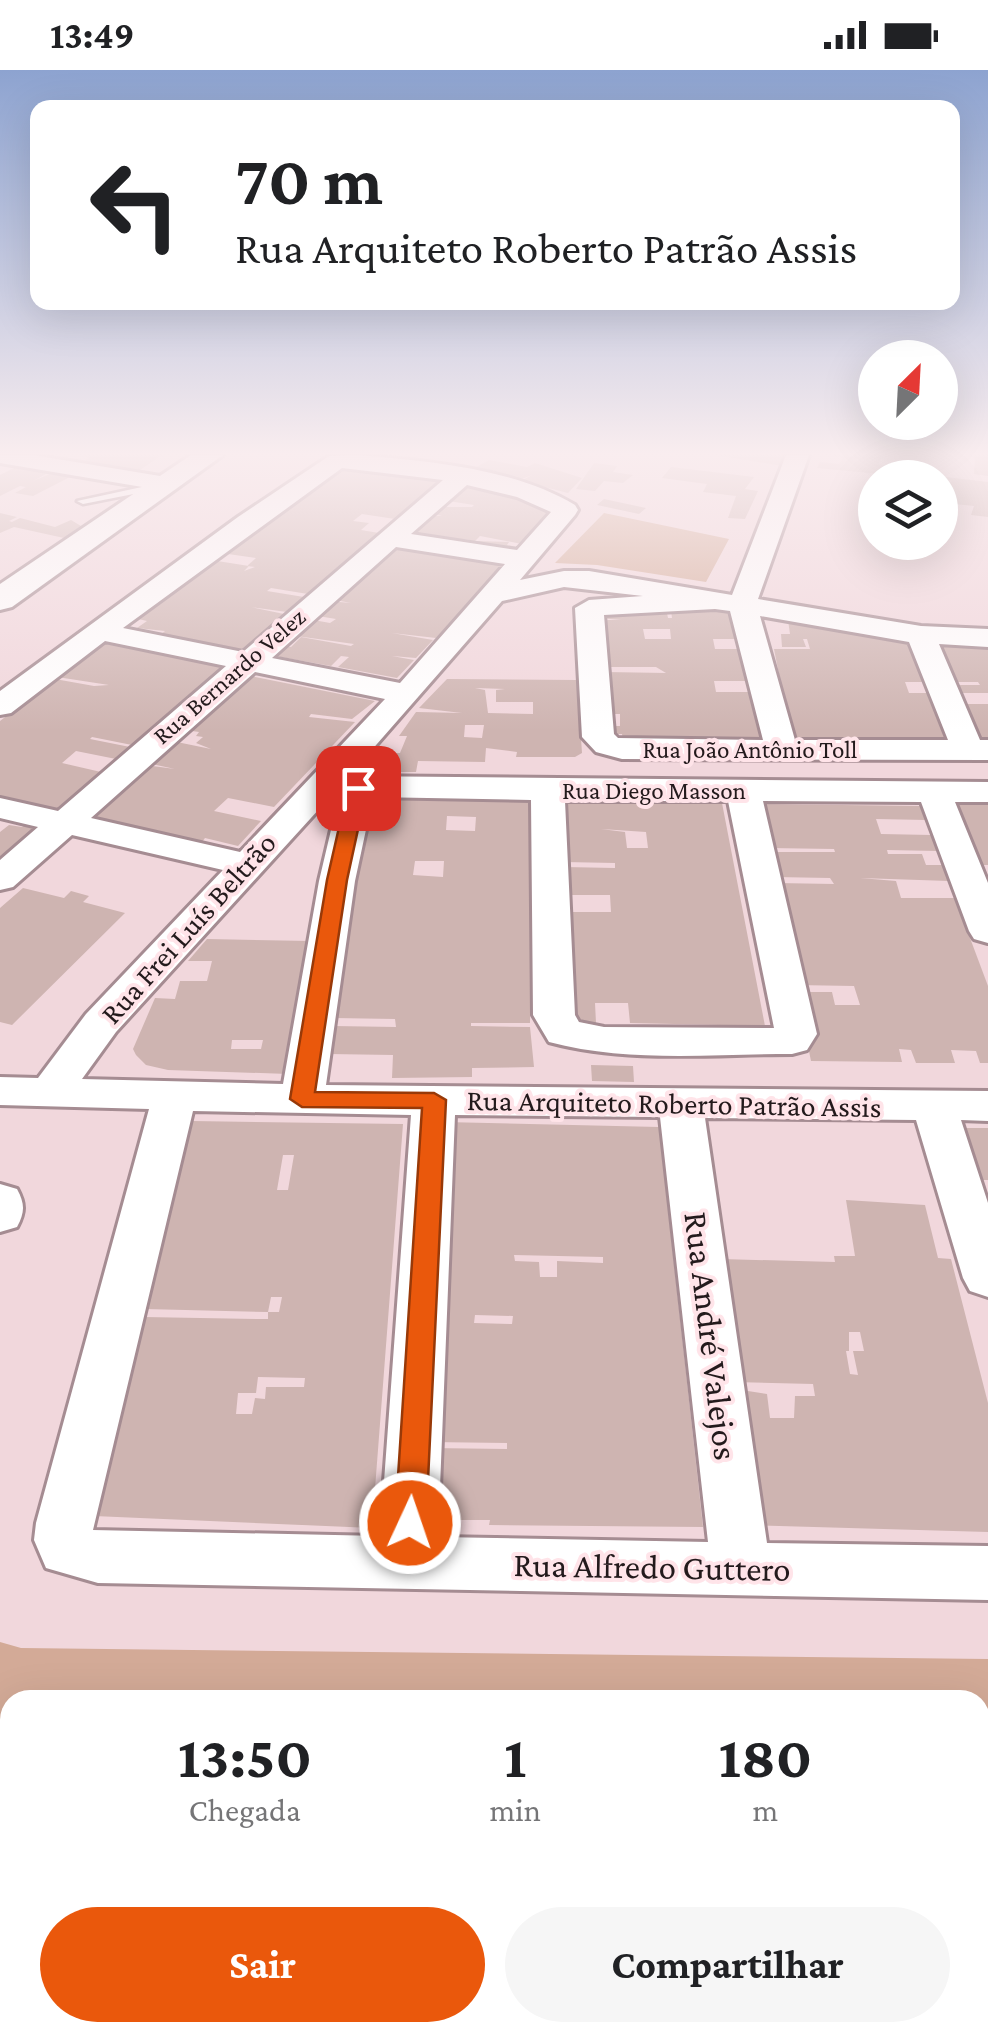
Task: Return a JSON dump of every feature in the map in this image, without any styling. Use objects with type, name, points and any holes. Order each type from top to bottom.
[{"type":"street","points":[[0,600],[76,547]]},
{"type":"street","points":[[0,706],[213,547]]},
{"type":"street","name":"Rua Bernardo Velez","points":[[0,879],[377,547]]},
{"type":"street","points":[[448,547],[523,558]]},
{"type":"street","name":"Rua Frei Luís Beltrão","points":[[51,1090],[101,1024],[246,864],[339,787],[407,694],[533,547]]},
{"type":"street","points":[[731,602],[756,547]]},
{"type":"street","points":[[496,594],[564,579],[589,579],[921,635],[988,638]]},
{"type":"street","points":[[731,602],[755,642],[781,749]]},
{"type":"street","name":"Rua João Antônio Toll","points":[[731,602],[589,608],[598,737],[607,746],[978,750]]},
{"type":"street","points":[[101,632],[407,694]]},
{"type":"street","points":[[921,635],[978,750]]},
{"type":"street","points":[[302,1099],[337,880],[339,787]]},
{"type":"street","name":"Rua Diego Masson","points":[[339,787],[988,792]]},
{"type":"street","points":[[548,789],[554,1015],[564,1033],[604,1040],[792,1041],[796,1034],[743,790]]},
{"type":"street","points":[[934,791],[988,931]]},
{"type":"street","points":[[0,808],[246,864]]},
{"type":"street","name":"Rua Arquiteto Roberto Patrão Assis","points":[[0,1091],[302,1099],[988,1106]]},
{"type":"street","name":"Rua Alfredo Guttero","points":[[174,1095],[65,1523],[63,1540],[67,1550],[98,1557],[988,1572]]},
{"type":"street","points":[[408,1562],[434,1100]]},
{"type":"street","name":"Rua André Valejos","points":[[681,1104],[741,1569]]},
{"type":"street","points":[[934,1106],[988,1278]]},
{"type":"street","points":[[0,1200],[0,1215]]},
{"type":"shaded area","points":[[571,547],[725,547],[706,582],[597,565],[555,563]]},
{"type":"shaded area","points":[[0,1642],[21,1648],[988,1659],[988,1690],[0,1690]]},
{"type":"building","points":[[229,547],[363,547],[308,594],[271,588],[267,591],[304,597],[287,612],[251,607],[284,614],[243,650],[137,628],[147,621],[134,618],[211,560],[247,566],[256,558],[221,553]]},
{"type":"building","points":[[389,547],[508,562],[436,638],[392,633],[433,640],[416,658],[392,656],[414,660],[397,678],[338,667],[349,657],[341,656],[331,666],[275,656],[282,650],[275,649],[279,645],[291,647],[301,637],[354,644],[289,635],[308,619],[330,623],[336,619],[312,615],[328,601],[351,603],[330,599]]},
{"type":"building","points":[[479,547],[519,547],[514,552]]},
{"type":"building","points":[[666,608],[668,618],[672,618],[671,610],[730,610],[738,639],[713,639],[715,649],[740,649],[749,681],[714,681],[716,692],[752,692],[765,740],[623,740],[622,734],[612,734],[611,726],[620,726],[620,714],[610,714],[605,672],[666,673],[656,667],[605,667],[600,620],[621,620],[599,618],[599,613]],"holes":[[[643,629],[670,629],[671,639],[645,639]]]},
{"type":"building","points":[[788,620],[861,632],[876,639],[907,639],[924,682],[905,682],[909,693],[928,693],[948,740],[792,740],[774,649],[810,649],[807,639],[803,639],[806,647],[782,647],[781,634],[790,634]]},
{"type":"building","points":[[107,639],[230,662],[132,745],[92,737],[130,747],[116,759],[76,751],[62,763],[101,772],[56,810],[0,797],[0,721],[55,679],[109,685],[57,677]]},
{"type":"building","points":[[988,644],[988,693],[957,693],[953,685],[980,685],[952,682],[935,645]]},
{"type":"building","points":[[245,675],[375,701],[352,719],[311,714],[309,717],[355,722],[274,807],[228,798],[214,811],[261,821],[238,846],[205,838],[202,842],[88,816],[145,765],[175,769],[147,763],[172,741],[211,749],[196,743],[203,737],[196,736],[199,732],[185,730]]},
{"type":"building","points":[[447,679],[577,680],[582,753],[575,757],[516,757],[517,752],[486,748],[485,762],[418,761],[416,772],[383,772],[391,753],[400,753],[407,736],[399,736],[416,712],[462,713],[419,708]],"holes":[[[475,688],[505,689],[496,690],[496,702],[533,702],[533,714],[488,713],[485,690]],[[465,725],[484,725],[482,738],[464,737]]]},
{"type":"building","points":[[962,704],[988,704],[988,742],[979,742]]},
{"type":"building","points":[[369,799],[532,801],[530,1023],[471,1026],[530,1027],[534,1067],[472,1068],[472,1077],[392,1078],[393,1055],[329,1054],[333,1026],[396,1027],[395,1019],[334,1018]],"holes":[[[447,816],[476,817],[475,831],[446,830]],[[415,861],[444,861],[443,877],[413,875]]]},
{"type":"building","points":[[561,801],[722,803],[765,1026],[630,1023],[628,1003],[595,1003],[596,1023],[576,1023],[576,1003],[570,1004],[565,912],[611,912],[610,895],[565,895],[564,867],[615,868],[615,863],[564,862]],"holes":[[[601,829],[646,832],[648,848],[627,848],[625,832]]]},
{"type":"building","points":[[760,804],[921,806],[926,820],[876,819],[881,834],[931,835],[938,851],[887,850],[888,854],[922,854],[926,865],[943,865],[949,881],[860,878],[896,881],[901,898],[955,898],[988,986],[988,1063],[980,1063],[976,1051],[951,1050],[955,1063],[916,1063],[911,1050],[899,1049],[902,1062],[811,1061],[797,992],[832,992],[835,1005],[860,1005],[854,986],[796,985],[776,883],[834,884],[830,878],[775,877],[775,852],[835,852],[769,848]]},
{"type":"building","points":[[955,805],[988,805],[988,865],[978,865]]},
{"type":"building","points":[[28,823],[40,825],[0,859],[0,832],[9,825],[22,827]]},
{"type":"building","points":[[23,888],[64,898],[71,891],[89,896],[83,902],[125,913],[12,1025],[0,1022],[0,908]]},
{"type":"building","points":[[207,939],[310,941],[288,1074],[168,1070],[146,1065],[136,1055],[133,1049],[155,998],[175,999],[180,981],[207,981],[212,961],[188,961]],"holes":[[[232,1040],[263,1040],[261,1049],[231,1049]]]},
{"type":"building","points":[[591,1065],[633,1066],[634,1082],[592,1081]]},
{"type":"building","points":[[192,1121],[403,1124],[372,1528],[94,1516],[144,1317],[268,1319],[268,1312],[145,1309]],"holes":[[[283,1155],[294,1155],[288,1190],[277,1190]],[[271,1297],[282,1297],[279,1312],[268,1312]],[[258,1377],[305,1378],[304,1387],[266,1387],[265,1399],[255,1398],[252,1414],[236,1414],[238,1393],[256,1393]]]},
{"type":"building","points":[[444,1122],[659,1127],[703,1527],[489,1525],[490,1520],[425,1520],[429,1448],[507,1449],[507,1443],[429,1442]],"holes":[[[514,1255],[603,1257],[603,1263],[557,1261],[557,1277],[540,1277],[539,1262],[515,1261]],[[475,1315],[513,1316],[512,1324],[474,1323]]]},
{"type":"building","points":[[956,1128],[988,1128],[988,1180],[972,1180]]},
{"type":"building","points":[[846,1200],[925,1205],[938,1258],[951,1259],[988,1403],[988,1532],[749,1525],[735,1389],[767,1394],[770,1418],[794,1418],[795,1396],[815,1396],[813,1384],[734,1382],[721,1259],[835,1262],[834,1256],[855,1256]],"holes":[[[849,1332],[860,1332],[864,1351],[853,1351],[858,1375],[850,1374],[846,1351]]]},
{"type":"route","points":[[358,788],[337,880],[302,1099],[434,1100],[410,1523]]}]
